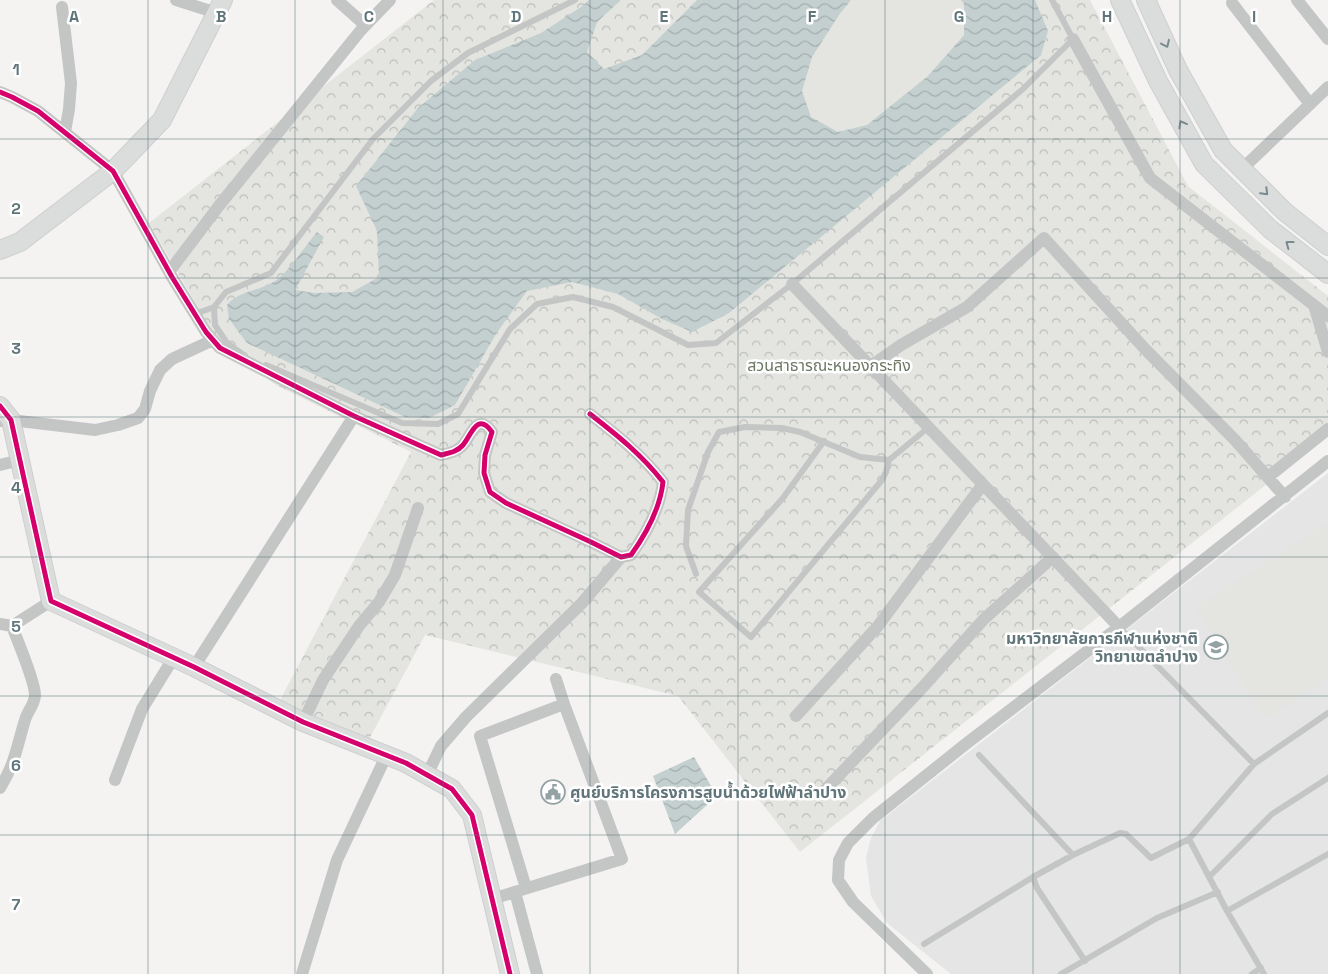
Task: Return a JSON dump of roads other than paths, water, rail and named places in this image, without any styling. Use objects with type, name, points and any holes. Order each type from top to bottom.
[{"type":"street","points":[[0,250],[20,242],[113,171],[162,120],[220,6],[176,0]]},
{"type":"street","points":[[337,0],[365,25]]},
{"type":"street","points":[[169,272],[218,207],[365,25],[390,0]]},
{"type":"street","points":[[1120,0],[1158,81],[1204,164],[1270,229],[1328,274]]},
{"type":"street","points":[[1297,0],[1328,39]]},
{"type":"street","points":[[1148,1],[1178,70],[1222,150],[1285,212],[1328,246]]},
{"type":"street","points":[[1232,3],[1310,104]]},
{"type":"street","points":[[62,7],[71,83],[65,132]]},
{"type":"street","points":[[1074,39],[1150,178],[1328,316]]},
{"type":"street","points":[[1242,169],[1328,88]]},
{"type":"street","points":[[0,92],[38,111],[113,171],[169,272],[195,314],[220,348],[354,416],[442,455],[453,453],[462,446],[474,426],[480,424],[488,426],[492,432],[485,455],[484,473],[490,492],[506,503],[621,558]]},
{"type":"street","points":[[871,366],[901,345],[967,307],[1044,238],[1145,349],[1235,440],[1285,497]]},
{"type":"street","points":[[792,284],[1119,627]]},
{"type":"street","points":[[1314,305],[1328,352]]},
{"type":"street","points":[[5,420],[94,430],[138,418],[145,409],[150,391],[160,370],[172,359],[213,340]]},
{"type":"street","points":[[0,406],[20,460],[50,601]]},
{"type":"street","points":[[427,775],[441,746],[460,724],[582,603],[621,558],[630,555],[656,513],[662,494],[663,482],[624,440],[590,414]]},
{"type":"street","points":[[194,667],[354,416]]},
{"type":"street","points":[[1268,477],[1328,429]]},
{"type":"street","points":[[0,465],[20,460]]},
{"type":"street","points":[[927,974],[853,902],[838,880],[839,860],[848,843],[872,818],[1119,627],[1328,461]]},
{"type":"street","points":[[796,716],[878,626],[983,484]]},
{"type":"street","points":[[304,722],[323,680],[359,626],[379,602],[395,575],[418,508]]},
{"type":"street","points":[[826,789],[922,688],[984,619],[1053,557]]},
{"type":"street","points":[[0,788],[18,751],[25,719],[35,697],[34,686],[6,625],[50,601]]},
{"type":"street","points":[[50,601],[174,657],[304,722],[387,754],[452,789],[472,815],[510,974]]},
{"type":"street","points":[[115,780],[142,708],[174,657]]},
{"type":"street","points":[[492,899],[622,859],[556,679]]},
{"type":"street","points":[[537,974],[521,890],[480,736],[564,704]]},
{"type":"street","points":[[302,974],[336,860],[387,754]]},
{"type":"lane","points":[[195,314],[214,307],[226,292],[270,272],[374,139],[431,81],[468,53],[575,0]]},
{"type":"lane","points":[[214,307],[215,325],[227,343],[246,357],[402,423],[438,424],[458,414],[510,329],[537,304],[573,297],[614,307],[688,345],[716,343],[792,284],[1023,89],[1074,39],[1052,0]]},
{"type":"lane","points":[[696,574],[686,546],[688,510],[708,452],[719,432],[745,427],[782,428],[800,432],[860,457],[889,460]]},
{"type":"lane","points":[[824,442],[783,498],[699,592],[751,637],[882,480],[889,460],[929,427]]},
{"type":"lane","points":[[1119,627],[1254,764]]},
{"type":"lane","points":[[924,944],[1033,877],[1073,855],[1120,833],[1126,834],[1151,858],[1189,840],[1254,764],[1328,713]]},
{"type":"lane","points":[[979,755],[1073,855]]},
{"type":"lane","points":[[1209,876],[1272,814],[1328,778]]},
{"type":"lane","points":[[1189,840],[1262,971],[1252,974]]},
{"type":"lane","points":[[1227,911],[1328,854]]},
{"type":"lane","points":[[1033,877],[1037,888],[1085,961]]},
{"type":"lane","points":[[1061,974],[1158,918],[1218,892]]},
{"type":"water","points":[[589,0],[621,0],[597,22],[587,52],[604,69],[642,55],[697,0],[851,0],[812,57],[802,91],[811,117],[838,132],[867,125],[928,76],[964,35],[964,4],[961,0],[1035,0],[1048,31],[1041,55],[729,313],[692,332],[662,319],[618,294],[572,282],[527,291],[496,334],[455,405],[429,418],[405,417],[247,343],[229,319],[227,305],[238,296],[266,286],[284,274],[317,232],[324,237],[295,290],[314,293],[352,292],[379,277],[377,231],[356,186],[418,108],[475,60],[541,33]]},
{"type":"water","points":[[694,757],[717,796],[675,834],[653,776]]},
{"type":"place","name":"มหาวิทยาลัยการกีฬาแห่งชาติ วิทยาเขตลำปาง","points":[[1216,647]]},
{"type":"place","name":"ศูนย์บริการโครงการสูบน้ำด้วยไฟฟ้าลําปาง","points":[[553,792]]},
{"type":"park label","name":"สวนสาธารณะหนองกระทิง","points":[[829,365]]}]
